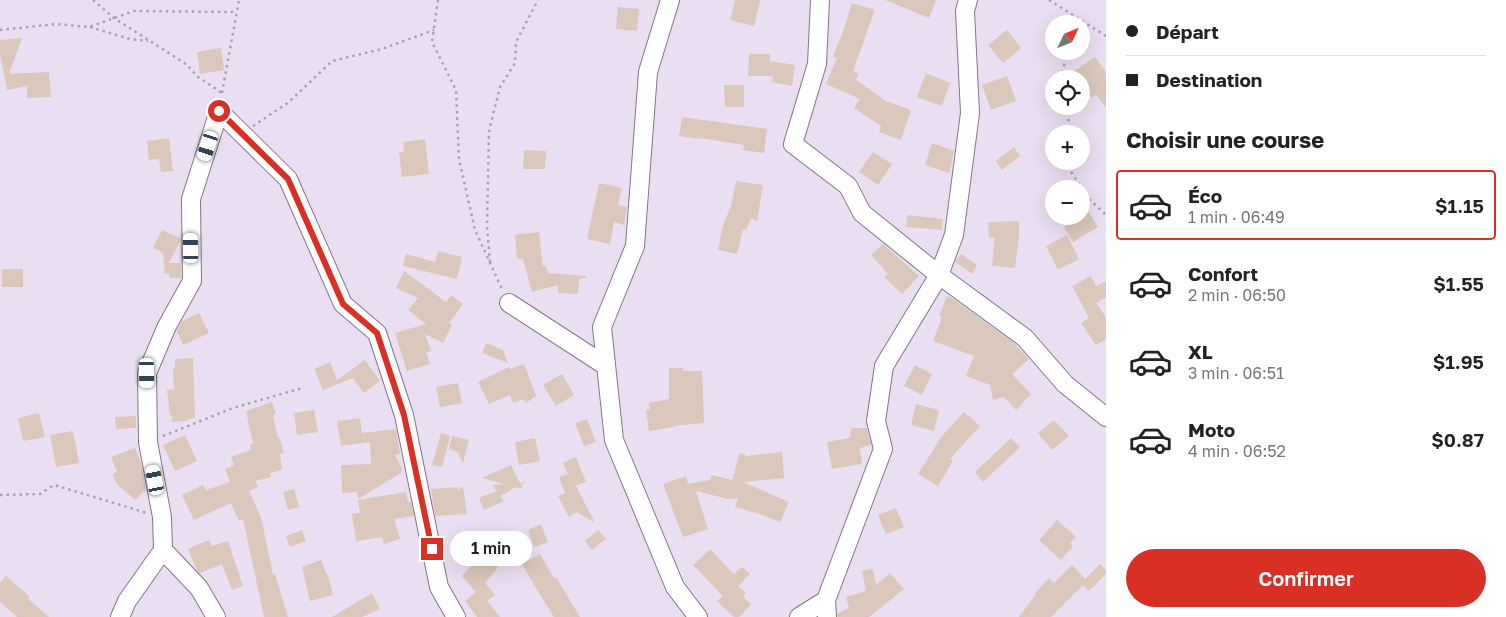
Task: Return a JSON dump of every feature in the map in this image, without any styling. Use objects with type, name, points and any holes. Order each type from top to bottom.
[{"type":"street","points":[[670,0],[648,72],[635,246],[602,327],[614,440],[675,587],[698,617]]},
{"type":"street","points":[[820,0],[817,64],[793,144],[848,186],[862,213],[939,275],[1026,338],[1065,384],[1106,417]]},
{"type":"street","points":[[799,617],[827,608],[883,449],[876,421],[884,366],[939,275],[954,235],[970,113],[966,11],[968,0]]},
{"type":"street","points":[[120,617],[127,601],[163,550],[162,517],[148,442],[147,373],[167,326],[192,281],[191,199],[219,111],[288,179],[343,304],[377,333],[404,415],[439,587],[456,617]]},
{"type":"street","points":[[509,303],[606,366]]},
{"type":"street","points":[[163,550],[199,588],[216,617]]},
{"type":"path","points":[[93,0],[114,18],[186,64],[198,77],[222,93],[239,0]]},
{"type":"path","points":[[438,0],[432,42],[456,90],[459,159],[475,230],[509,303]]},
{"type":"path","points":[[490,265],[487,226],[490,130],[500,87],[515,63],[516,42],[538,0]]},
{"type":"path","points":[[1049,0],[1072,15]]},
{"type":"path","points":[[88,27],[134,11],[236,12]]},
{"type":"path","points":[[0,30],[56,24],[88,27],[130,39],[150,41]]},
{"type":"path","points":[[1090,26],[1106,36]]},
{"type":"path","points":[[242,134],[289,102],[332,61],[382,49],[434,30]]},
{"type":"path","points":[[1070,170],[1088,198],[1106,215]]},
{"type":"path","points":[[148,442],[233,408],[302,388]]},
{"type":"path","points":[[0,495],[40,494],[54,485],[162,517]]},
{"type":"building","points":[[735,0],[760,0],[754,26],[730,20]]},
{"type":"building","points":[[885,0],[936,0],[929,18]]},
{"type":"building","points":[[852,3],[875,10],[853,71],[859,74],[856,80],[886,101],[911,110],[901,140],[879,132],[881,126],[854,108],[860,99],[826,84],[837,58],[833,57]]},
{"type":"building","points":[[618,7],[639,9],[637,31],[616,29]]},
{"type":"building","points":[[1007,30],[1021,48],[1003,63],[988,45]]},
{"type":"building","points":[[22,38],[9,74],[49,72],[51,97],[27,98],[27,86],[7,90],[0,54],[0,40]]},
{"type":"building","points":[[221,48],[224,70],[200,74],[197,52]]},
{"type":"building","points":[[749,54],[770,54],[770,61],[795,65],[792,86],[772,82],[773,76],[748,76]]},
{"type":"building","points":[[1095,57],[1106,72],[1106,108],[1096,94],[1092,98],[1090,95],[1090,70],[1076,70]]},
{"type":"building","points":[[926,73],[950,83],[942,106],[917,97]]},
{"type":"building","points":[[1007,76],[1016,101],[991,110],[982,85]]},
{"type":"building","points":[[724,85],[744,85],[744,107],[725,107]]},
{"type":"building","points":[[682,117],[767,129],[764,153],[743,150],[744,145],[679,136]]},
{"type":"building","points":[[169,138],[173,171],[161,172],[159,159],[149,160],[147,141]]},
{"type":"building","points":[[425,139],[429,174],[402,177],[399,152],[404,152],[403,142]]},
{"type":"building","points":[[932,143],[954,151],[949,173],[925,165]]},
{"type":"building","points":[[1014,147],[1020,156],[1002,170],[996,161]]},
{"type":"building","points":[[524,150],[546,151],[545,169],[523,169]]},
{"type":"building","points":[[873,152],[892,164],[878,185],[859,172]]},
{"type":"building","points":[[736,181],[763,185],[757,221],[751,218],[746,230],[743,229],[737,254],[718,250]]},
{"type":"building","points":[[599,183],[622,188],[618,205],[627,207],[624,225],[614,222],[610,244],[587,239]]},
{"type":"building","points":[[1090,214],[1098,227],[1073,242],[1064,227],[1067,225],[1090,225]]},
{"type":"building","points":[[907,215],[943,219],[942,230],[906,227]]},
{"type":"building","points":[[1019,221],[1015,268],[992,266],[995,237],[989,238],[988,222]]},
{"type":"building","points":[[162,230],[181,239],[169,263],[181,263],[181,278],[170,278],[169,273],[165,274],[163,253],[153,248]]},
{"type":"building","points":[[539,232],[543,266],[546,265],[548,273],[586,276],[586,278],[579,279],[578,294],[558,293],[558,285],[532,292],[523,259],[517,259],[515,235]]},
{"type":"building","points":[[1067,235],[1079,259],[1058,270],[1046,246]]},
{"type":"building","points":[[883,244],[919,276],[902,294],[884,277],[888,274],[871,255]]},
{"type":"building","points":[[438,251],[462,257],[457,279],[403,266],[406,254],[435,262]]},
{"type":"building","points":[[961,254],[977,265],[972,274],[955,262]]},
{"type":"building","points":[[2,269],[23,269],[23,287],[2,287]]},
{"type":"building","points":[[404,271],[446,302],[451,295],[463,304],[449,323],[452,325],[443,343],[425,334],[431,351],[426,352],[430,364],[407,371],[395,333],[426,324],[408,310],[418,298],[396,288]]},
{"type":"building","points":[[1091,276],[1096,286],[1106,281],[1106,297],[1096,303],[1106,317],[1106,339],[1096,345],[1081,323],[1089,318],[1072,286]]},
{"type":"building","points":[[947,296],[1014,343],[1029,359],[1012,374],[1031,394],[1016,410],[1004,397],[993,400],[990,385],[966,376],[974,356],[933,341],[942,317],[939,316]]},
{"type":"building","points":[[199,313],[209,333],[183,345],[177,331],[182,321]]},
{"type":"building","points":[[486,343],[503,350],[508,363],[482,353]]},
{"type":"building","points":[[193,358],[195,418],[188,419],[188,421],[172,422],[167,390],[174,389],[173,368],[175,369],[175,359]]},
{"type":"building","points":[[365,360],[380,381],[364,393],[353,378],[323,390],[314,369],[330,362],[337,380]]},
{"type":"building","points":[[524,364],[536,396],[526,403],[523,399],[513,403],[510,395],[489,404],[478,382],[509,367],[510,369]]},
{"type":"building","points":[[915,365],[932,374],[922,395],[904,386]]},
{"type":"building","points":[[669,368],[683,368],[683,371],[702,371],[704,423],[649,431],[646,410],[650,409],[649,403],[669,399]]},
{"type":"building","points":[[562,374],[574,395],[556,406],[543,385]]},
{"type":"building","points":[[458,383],[462,403],[440,407],[436,387]]},
{"type":"building","points":[[272,402],[276,414],[273,415],[278,439],[280,439],[284,453],[280,454],[282,470],[270,473],[271,477],[255,481],[258,487],[249,491],[261,517],[273,575],[275,574],[288,617],[264,617],[243,519],[239,521],[231,503],[194,520],[182,495],[203,485],[206,490],[230,482],[225,469],[234,465],[231,457],[251,450],[250,445],[253,444],[246,411]]},
{"type":"building","points":[[916,404],[939,410],[934,431],[911,425]]},
{"type":"building","points":[[314,410],[318,432],[297,435],[294,413]]},
{"type":"building","points":[[964,412],[980,426],[950,459],[953,461],[938,486],[918,474],[942,436]]},
{"type":"building","points":[[39,413],[45,437],[23,441],[18,418]]},
{"type":"building","points":[[136,416],[136,428],[116,429],[115,417]]},
{"type":"building","points":[[360,418],[362,433],[396,429],[400,454],[395,455],[402,469],[401,473],[358,499],[357,492],[342,493],[341,465],[371,464],[370,442],[341,446],[337,421]]},
{"type":"building","points":[[587,419],[596,442],[584,446],[575,423]]},
{"type":"building","points":[[1054,420],[1069,436],[1052,450],[1038,433]]},
{"type":"building","points":[[851,428],[867,428],[871,445],[860,448],[862,464],[832,469],[827,442],[850,438]]},
{"type":"building","points":[[73,431],[79,463],[56,467],[50,435]]},
{"type":"building","points":[[441,433],[450,436],[442,467],[432,465]]},
{"type":"building","points":[[185,435],[197,461],[175,471],[163,445]]},
{"type":"building","points":[[452,436],[469,440],[463,463],[458,452],[449,449]]},
{"type":"building","points":[[535,438],[540,461],[519,465],[515,442]]},
{"type":"building","points":[[1011,438],[1020,447],[983,482],[975,472]]},
{"type":"building","points":[[135,448],[142,466],[146,489],[135,500],[116,483],[113,474],[117,472],[111,457]]},
{"type":"building","points":[[782,452],[784,478],[743,482],[789,502],[780,522],[735,507],[738,498],[728,499],[696,491],[708,529],[683,537],[663,484],[686,476],[688,484],[710,480],[712,475],[732,480],[740,453],[747,456]]},
{"type":"building","points":[[576,457],[586,482],[576,486],[595,523],[577,512],[569,517],[558,496],[565,493],[559,477],[568,474],[563,463]]},
{"type":"building","points":[[511,465],[520,483],[526,482],[521,485],[523,489],[516,487],[500,496],[504,501],[484,510],[479,498],[496,491],[493,485],[504,484],[482,478]]},
{"type":"building","points":[[459,487],[457,490],[463,487],[467,514],[435,516],[431,489]]},
{"type":"building","points":[[294,489],[299,507],[288,510],[283,492]]},
{"type":"building","points":[[406,492],[408,502],[411,502],[414,516],[394,519],[400,539],[384,544],[382,537],[356,541],[352,514],[360,513],[358,500]]},
{"type":"building","points":[[896,508],[904,527],[886,534],[878,515]]},
{"type":"building","points":[[1057,520],[1076,537],[1070,543],[1073,546],[1061,560],[1039,540]]},
{"type":"building","points":[[541,524],[548,542],[534,547],[528,530]]},
{"type":"building","points":[[302,530],[306,541],[290,547],[286,536]]},
{"type":"building","points":[[598,530],[606,539],[592,550],[585,541]]},
{"type":"building","points":[[209,540],[212,546],[228,541],[243,586],[232,590],[222,564],[200,573],[198,572],[188,549]]},
{"type":"building","points":[[710,549],[734,574],[742,567],[750,574],[738,586],[746,593],[743,596],[751,605],[739,617],[734,617],[717,601],[723,596],[693,565]]},
{"type":"building","points":[[484,552],[500,565],[485,583],[495,595],[487,601],[500,617],[477,617],[465,601],[476,592],[462,576]]},
{"type":"building","points":[[540,554],[580,617],[554,617],[522,564]]},
{"type":"building","points":[[321,560],[328,575],[333,595],[310,601],[302,567]]},
{"type":"building","points":[[1100,564],[1106,570],[1106,574],[1089,591],[1083,585],[1051,617],[1019,617],[1035,593],[1049,578],[1054,583],[1072,565],[1085,579]]},
{"type":"building","points":[[873,569],[876,585],[890,573],[904,589],[869,617],[838,617],[837,614],[849,608],[846,597],[866,591],[862,571]]},
{"type":"building","points":[[6,576],[49,617],[17,617],[0,602],[0,583]]},
{"type":"building","points":[[372,593],[380,609],[362,617],[332,617]]},
{"type":"route","points":[[219,111],[288,179],[343,304],[377,333],[404,415],[432,549]]}]
